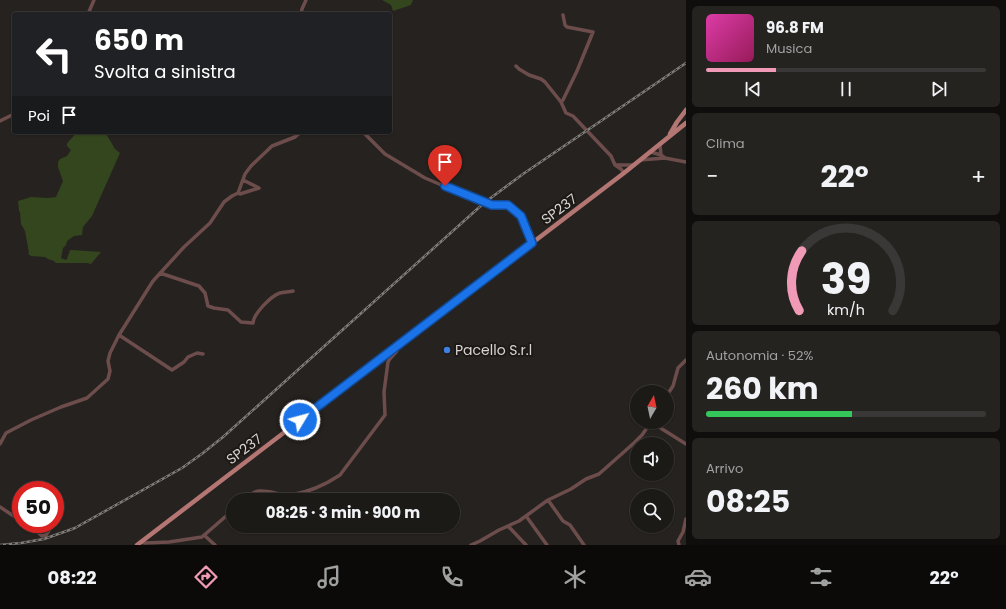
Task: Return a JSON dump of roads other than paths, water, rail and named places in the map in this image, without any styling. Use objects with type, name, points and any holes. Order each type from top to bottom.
[{"type":"main road","points":[[669,136],[686,111]]},
{"type":"main road","points":[[684,125],[686,111]]},
{"type":"main road","points":[[680,118],[680,123],[684,125]]},
{"type":"main road","name":"SP237","points":[[139,543],[624,174],[639,160],[684,125]]},
{"type":"street","points":[[89,12],[94,0]]},
{"type":"street","points":[[301,12],[306,0]]},
{"type":"street","points":[[561,102],[577,71],[593,32],[567,27],[565,25],[563,15]]},
{"type":"street","points":[[516,66],[529,75],[545,82],[561,102],[566,113],[573,116],[611,156],[615,165],[621,169],[624,174]]},
{"type":"street","points":[[0,121],[12,115]]},
{"type":"street","points":[[238,193],[245,174],[251,166],[272,146],[295,137],[299,134]]},
{"type":"street","points":[[365,134],[385,154],[425,178],[492,205],[508,205],[521,216],[532,243]]},
{"type":"street","points":[[660,145],[661,155]]},
{"type":"street","points":[[650,152],[661,155],[665,158]]},
{"type":"street","points":[[650,152],[652,156],[658,159]]},
{"type":"street","points":[[639,160],[665,158],[686,162]]},
{"type":"street","points":[[615,165],[635,165]]},
{"type":"street","points":[[0,444],[6,433],[31,420],[87,398],[108,379],[110,371],[108,360],[110,353],[145,293],[160,273],[184,247],[210,223],[224,202],[238,193],[240,194],[259,188],[243,180]]},
{"type":"street","points":[[160,273],[200,286],[205,293],[208,306],[228,310],[241,322],[253,323],[253,319],[264,304],[279,293],[293,291]]},
{"type":"street","points":[[120,335],[172,370],[184,362],[188,357],[197,353],[203,354]]},
{"type":"street","points":[[296,493],[308,491],[331,481],[340,475],[385,415],[384,392],[388,362],[398,351],[398,345]]},
{"type":"street","points":[[673,385],[678,368],[686,360]]},
{"type":"street","points":[[471,545],[498,530],[519,521],[548,500],[571,490],[586,479],[599,474],[634,443],[646,429]]},
{"type":"street","points":[[662,429],[686,444]]},
{"type":"street","points":[[253,493],[259,491],[272,493]]},
{"type":"street","points":[[548,500],[563,521],[570,524],[584,545]]},
{"type":"street","points":[[0,508],[12,516]]},
{"type":"street","points":[[139,543],[168,542],[198,538],[204,535],[226,516]]},
{"type":"street","points":[[526,516],[548,545]]},
{"type":"street","points":[[679,545],[678,541],[683,532],[686,519]]},
{"type":"street","points":[[508,526],[526,545]]},
{"type":"street","points":[[39,533],[42,536],[47,533]]},
{"type":"street","points":[[204,535],[216,545]]},
{"type":"railway","points":[[0,545],[44,539],[75,528],[182,468],[223,437],[484,203],[523,174],[686,63]]},
{"type":"place","name":"Pacello S.r.l","points":[[447,350]]}]
